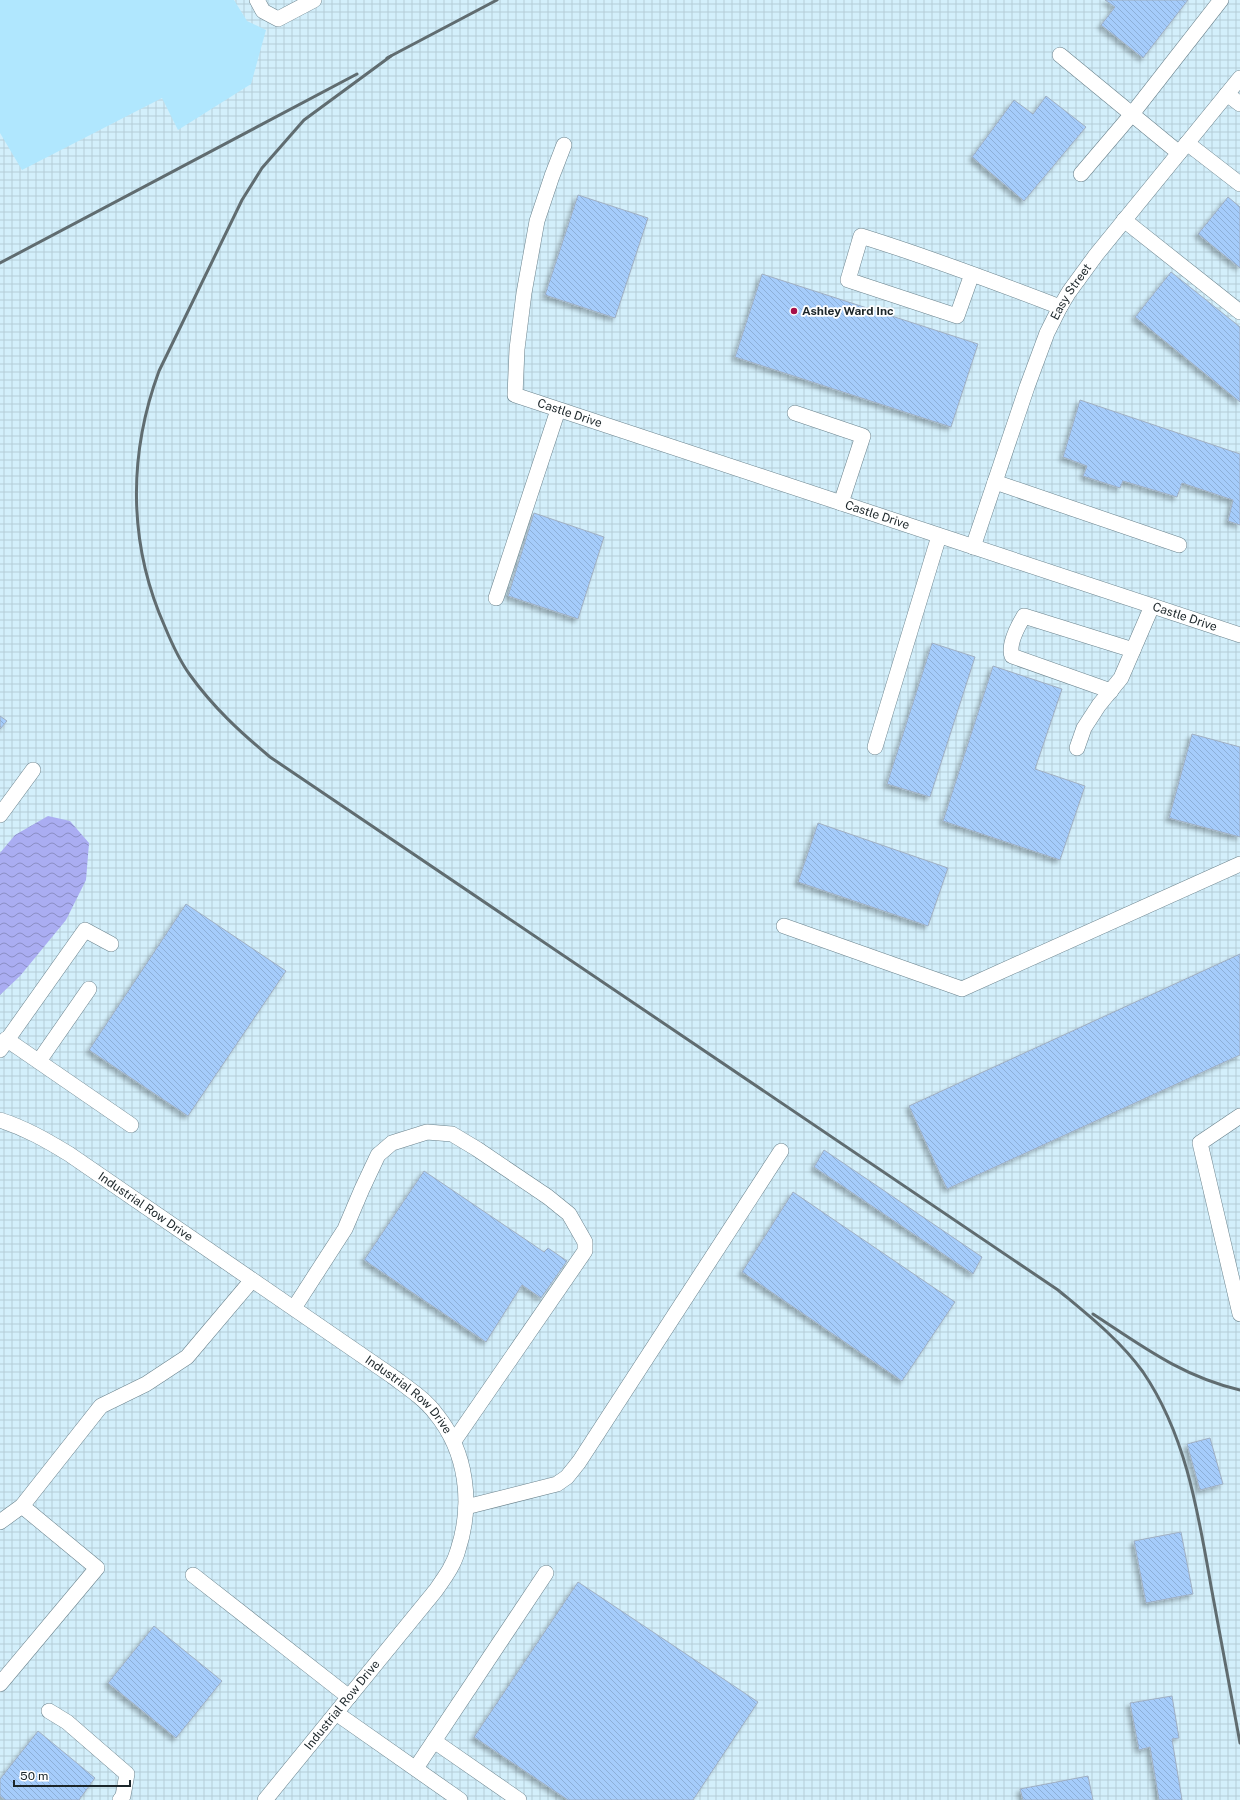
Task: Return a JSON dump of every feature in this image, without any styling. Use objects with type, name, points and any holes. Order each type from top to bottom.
[{"type":"street","points":[[257,0],[263,11],[278,19],[314,0]]},
{"type":"street","points":[[1080,174],[1132,114],[1221,0]]},
{"type":"street","points":[[1060,55],[1132,114],[1240,184]]},
{"type":"street","name":"Easy Street","points":[[974,547],[1044,340],[1060,307],[1096,255],[1240,78]]},
{"type":"street","points":[[1227,94],[1240,104]]},
{"type":"street","name":"Castle Drive","points":[[564,145],[537,221],[524,293],[517,349],[515,395],[1240,635]]},
{"type":"street","points":[[1124,220],[1240,312]]},
{"type":"street","points":[[972,274],[957,316],[848,280],[861,236],[972,274],[1060,307]]},
{"type":"street","points":[[496,598],[558,410]]},
{"type":"street","points":[[795,413],[863,436],[841,503]]},
{"type":"street","points":[[995,482],[1179,545]]},
{"type":"street","points":[[875,747],[939,536]]},
{"type":"street","points":[[1078,748],[1084,728],[1121,678],[1152,606]]},
{"type":"street","points":[[1111,691],[1012,656],[1010,651],[1019,625],[1024,616],[1133,650]]},
{"type":"street","points":[[0,815],[33,770]]},
{"type":"street","points":[[784,926],[962,989],[1240,864]]},
{"type":"street","points":[[112,944],[85,930],[3,1045],[39,1061],[131,1124]]},
{"type":"street","points":[[39,1061],[89,988]]},
{"type":"street","points":[[1240,1116],[1200,1143],[1240,1314]]},
{"type":"street","name":"Industrial Row Drive","points":[[0,1120],[19,1126],[40,1136],[69,1154],[294,1308],[420,1397],[436,1413],[454,1441],[464,1477],[466,1507],[464,1529],[458,1551],[449,1571],[436,1590],[264,1800]]},
{"type":"street","points":[[294,1308],[345,1229],[378,1155],[392,1143],[410,1136],[427,1132],[452,1134],[477,1149],[569,1214],[585,1242],[585,1252],[454,1441]]},
{"type":"street","points":[[466,1507],[541,1489],[557,1484],[567,1476],[579,1462],[634,1379],[781,1151]]},
{"type":"street","points":[[0,1522],[22,1506],[101,1406],[146,1384],[187,1357],[252,1280]]},
{"type":"street","points":[[0,1684],[97,1568],[22,1506]]},
{"type":"street","points":[[416,1768],[546,1573]]},
{"type":"street","points":[[193,1575],[349,1697]]},
{"type":"street","points":[[49,1711],[67,1722],[127,1774],[124,1796],[120,1800]]},
{"type":"street","points":[[336,1713],[460,1800]]},
{"type":"street","points":[[434,1741],[519,1800]]},
{"type":"shaded area","points":[[0,0],[1240,0],[1240,1800],[0,1800]]},
{"type":"shaded area","points":[[0,0],[234,0],[247,21],[266,30],[251,84],[178,130],[162,98],[22,170],[0,133]]},
{"type":"water","points":[[48,816],[70,821],[89,843],[86,880],[66,920],[20,976],[0,995],[0,853],[15,835]]},
{"type":"building","points":[[1105,0],[1188,0],[1143,58],[1101,25],[1115,7]]},
{"type":"building","points":[[1046,96],[1086,127],[1024,201],[972,157],[1014,100],[1033,114]]},
{"type":"building","points":[[578,195],[648,218],[615,318],[545,295]]},
{"type":"building","points":[[1228,197],[1240,207],[1240,268],[1198,234]]},
{"type":"building","points":[[1171,272],[1240,327],[1240,402],[1135,317]]},
{"type":"building","points":[[762,274],[978,344],[951,427],[735,357]]},
{"type":"building","points":[[1080,400],[1240,454],[1240,525],[1228,521],[1233,500],[1182,483],[1177,497],[1123,481],[1120,488],[1083,476],[1087,466],[1063,457]]},
{"type":"building","points":[[534,513],[604,537],[578,619],[508,596]]},
{"type":"building","points":[[932,643],[975,657],[930,797],[887,784]]},
{"type":"building","points":[[993,666],[1062,689],[1035,769],[1085,786],[1060,860],[943,821]]},
{"type":"building","points":[[0,716],[7,721],[0,729]]},
{"type":"building","points":[[1192,734],[1240,747],[1240,837],[1169,818]]},
{"type":"building","points":[[818,823],[948,868],[928,926],[798,882]]},
{"type":"building","points":[[186,904],[286,971],[188,1116],[89,1050]]},
{"type":"building","points":[[1240,954],[1240,1055],[947,1189],[909,1106]]},
{"type":"building","points":[[824,1150],[982,1257],[973,1274],[814,1167]]},
{"type":"building","points":[[424,1171],[544,1252],[548,1248],[567,1261],[541,1298],[522,1285],[486,1342],[364,1260]]},
{"type":"building","points":[[793,1192],[955,1302],[902,1381],[742,1272]]},
{"type":"building","points":[[1210,1438],[1223,1484],[1200,1490],[1187,1444]]},
{"type":"building","points":[[1181,1532],[1193,1594],[1146,1603],[1134,1541]]},
{"type":"building","points":[[578,1582],[758,1702],[693,1800],[568,1800],[474,1737]]},
{"type":"building","points":[[154,1626],[222,1681],[176,1738],[108,1683]]},
{"type":"building","points":[[1172,1696],[1179,1738],[1172,1739],[1182,1800],[1159,1800],[1150,1747],[1139,1750],[1130,1703]]},
{"type":"building","points":[[38,1731],[95,1778],[79,1800],[5,1800],[0,1796],[0,1779]]},
{"type":"building","points":[[1088,1776],[1093,1800],[1023,1800],[1020,1789]]},
{"type":"railway","points":[[387,58],[497,0]]},
{"type":"railway","points":[[391,56],[304,120],[262,168],[242,200],[159,371],[149,403],[142,435],[136,499],[144,564],[153,596],[176,652],[186,669],[208,698],[238,729],[270,757],[1058,1290],[1092,1318],[1124,1349],[1143,1372],[1158,1396],[1180,1448],[1188,1475],[1201,1530],[1240,1743]]},
{"type":"railway","points":[[0,263],[357,74]]},
{"type":"railway","points":[[1093,1314],[1145,1348],[1180,1368],[1199,1377],[1240,1390]]},
{"type":"place","name":"Ashley Ward Inc","points":[[794,311]]}]
